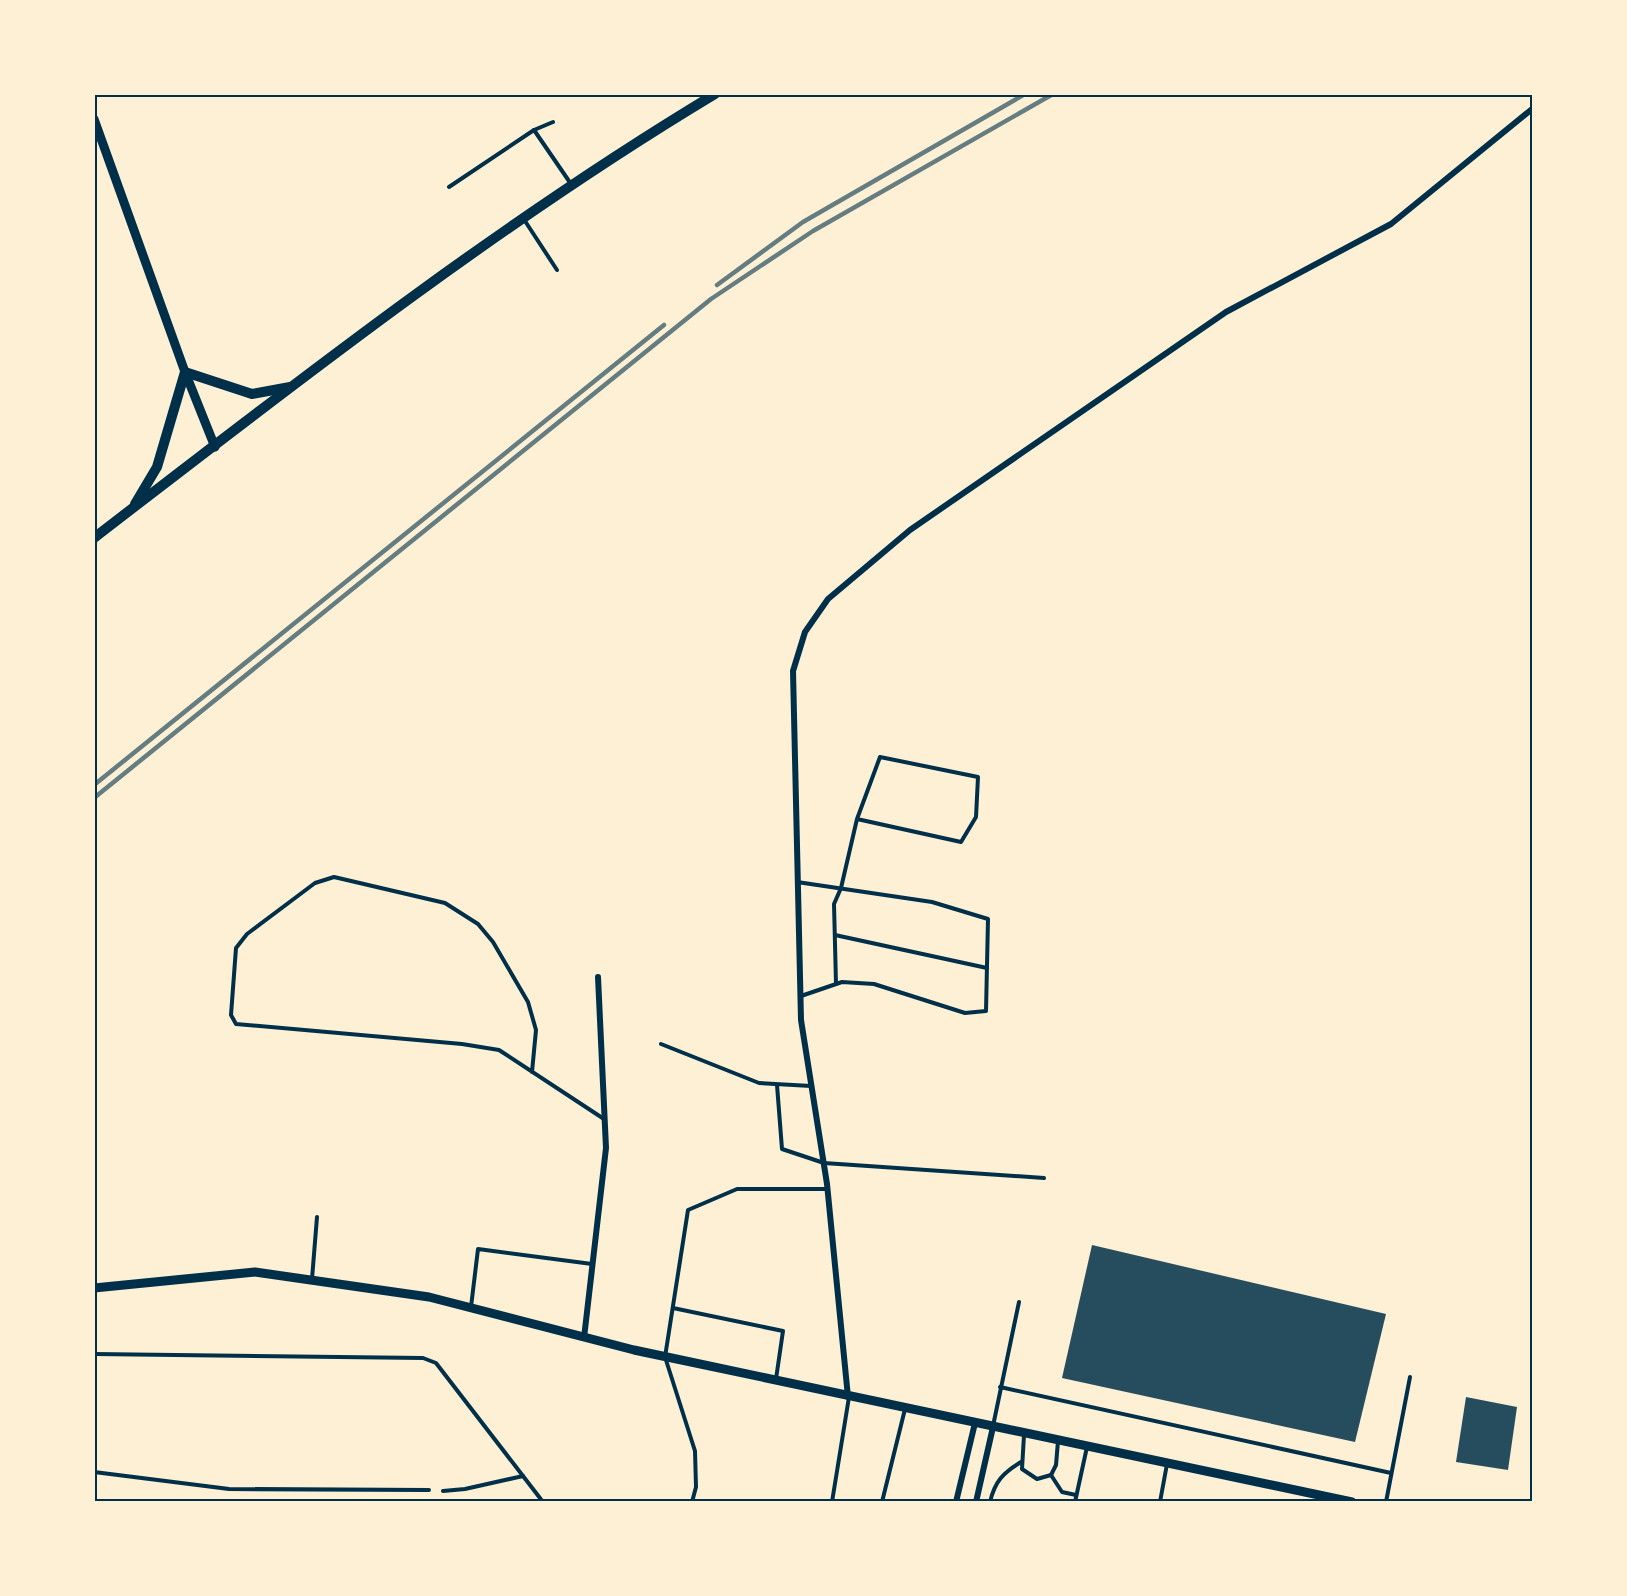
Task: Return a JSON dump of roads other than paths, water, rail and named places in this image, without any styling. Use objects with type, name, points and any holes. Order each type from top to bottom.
[{"type":"main road","points":[[94,538],[408,300],[655,131],[715,94]]},
{"type":"main road","points":[[131,510],[157,467],[185,372],[252,394],[294,387]]},
{"type":"street","points":[[849,1398],[828,1189],[801,1020],[796,882],[793,671],[805,632],[828,598],[910,530],[1226,312],[1391,224],[1533,109]]},
{"type":"street","points":[[94,119],[185,372],[215,447]]},
{"type":"street","points":[[584,1339],[606,1148],[598,977]]},
{"type":"street","points":[[94,1288],[255,1272],[429,1297],[584,1339],[849,1398],[1352,1502]]},
{"type":"street","points":[[956,1502],[975,1423]]},
{"type":"street","points":[[976,1502],[993,1427]]},
{"type":"lane","points":[[449,187],[534,130],[553,122]]},
{"type":"lane","points":[[534,130],[572,187]]},
{"type":"lane","points":[[524,220],[556,270]]},
{"type":"lane","points":[[836,984],[834,904],[841,888],[857,819],[880,757],[978,777],[976,817],[961,842],[857,819]]},
{"type":"lane","points":[[532,1072],[536,1030],[528,1002],[493,942],[478,924],[445,903],[334,877],[315,883],[247,934],[236,948],[231,1015],[236,1024],[462,1044],[499,1050],[532,1072],[604,1119]]},
{"type":"lane","points":[[796,882],[932,902],[988,919],[986,1011],[965,1013],[874,984],[842,982],[800,996]]},
{"type":"lane","points":[[835,935],[987,968]]},
{"type":"lane","points":[[661,1044],[759,1083],[812,1086]]},
{"type":"lane","points":[[777,1085],[782,1149],[824,1163],[1044,1178]]},
{"type":"lane","points":[[692,1502],[696,1487],[695,1451],[665,1357],[688,1210],[737,1189],[828,1189]]},
{"type":"lane","points":[[312,1280],[317,1216]]},
{"type":"lane","points":[[471,1308],[478,1250],[592,1264]]},
{"type":"lane","points":[[993,1427],[1019,1302]]},
{"type":"lane","points":[[673,1308],[783,1331],[776,1381]]},
{"type":"lane","points":[[94,1354],[423,1358],[436,1363],[543,1502]]},
{"type":"lane","points":[[1386,1502],[1410,1377]]},
{"type":"lane","points":[[1000,1387],[1391,1473]]},
{"type":"lane","points":[[832,1502],[849,1398]]},
{"type":"lane","points":[[882,1502],[905,1409]]},
{"type":"lane","points":[[1025,1434],[1022,1469],[1037,1479],[1051,1475],[1056,1465],[1058,1441]]},
{"type":"lane","points":[[1075,1502],[1087,1447]]},
{"type":"lane","points":[[990,1502],[995,1483],[1005,1471],[1021,1462]]},
{"type":"lane","points":[[1160,1502],[1167,1464]]},
{"type":"lane","points":[[94,1472],[229,1489],[429,1490]]},
{"type":"lane","points":[[1051,1475],[1062,1492],[1076,1495]]},
{"type":"lane","points":[[443,1491],[465,1489],[523,1476]]},
{"type":"railway","points":[[717,285],[803,222],[1025,94]]},
{"type":"railway","points":[[94,798],[711,299],[813,231],[1053,94]]},
{"type":"railway","points":[[94,785],[664,325]]}]
